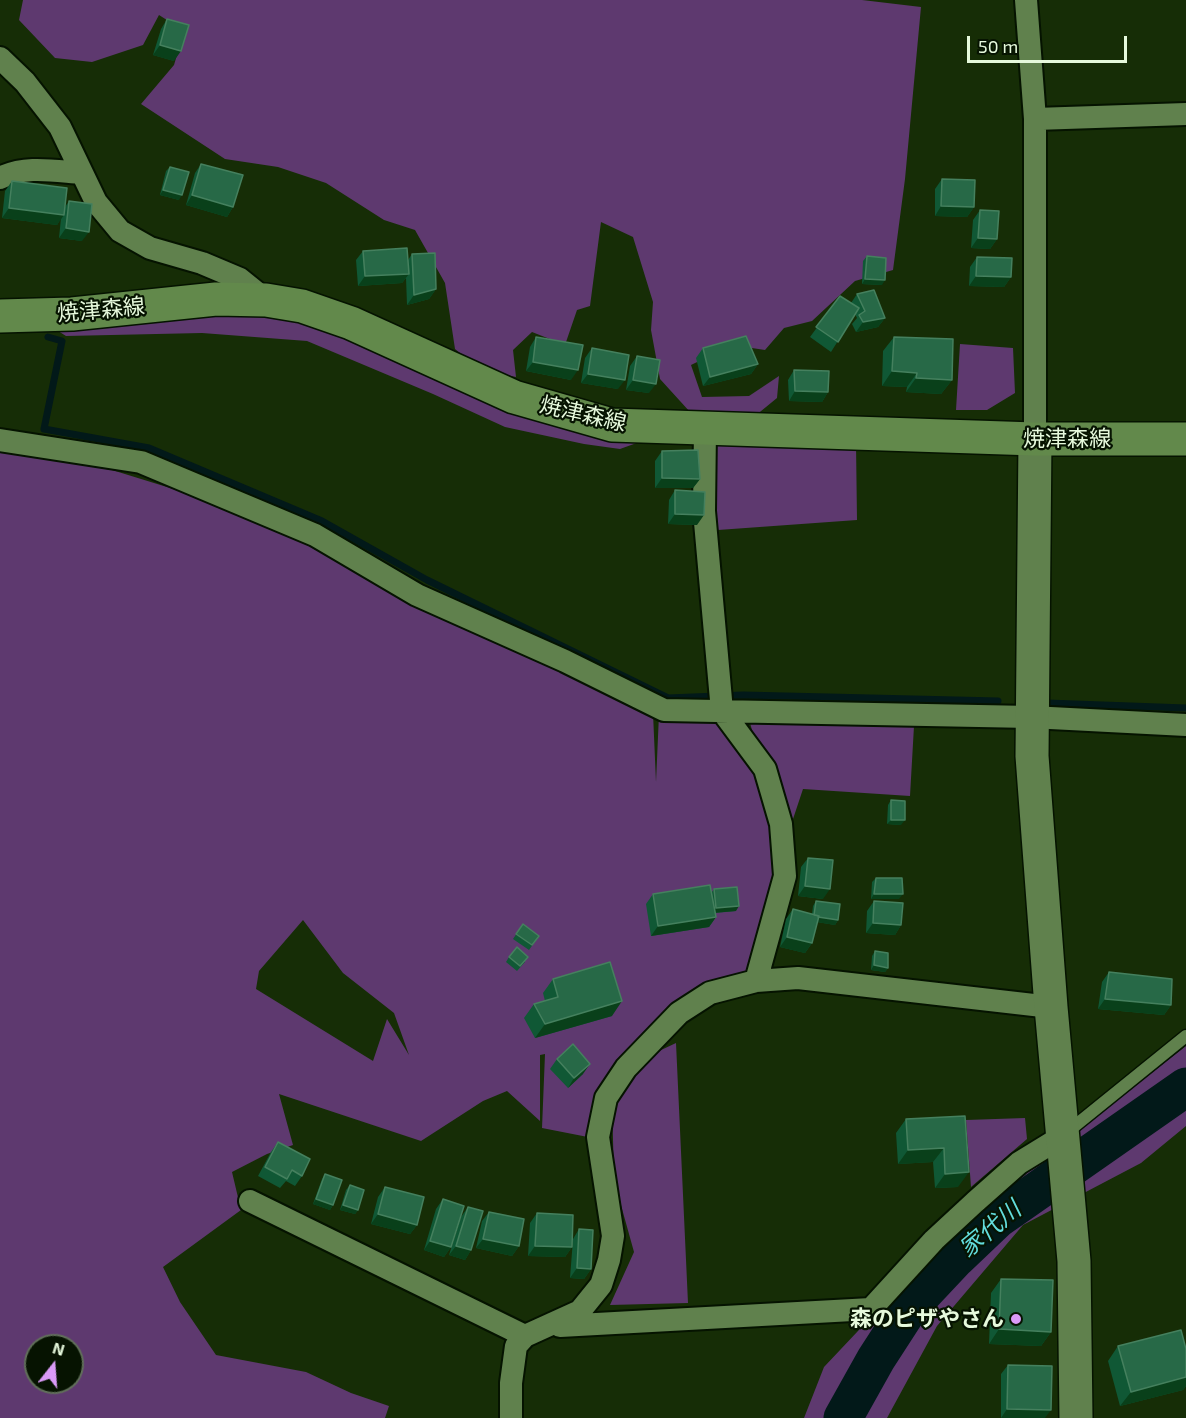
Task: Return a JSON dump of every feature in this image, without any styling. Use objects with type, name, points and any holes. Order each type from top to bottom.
[{"type":"main road","name":"焼津森線","points":[[0,316],[72,314],[216,299],[266,300],[302,306],[351,323],[514,397],[612,425],[1035,439],[1186,439]]},
{"type":"street","points":[[1026,0],[1035,119],[1032,756],[1051,1007],[1074,1261],[1076,1418]]},
{"type":"street","points":[[0,58],[25,82],[60,127],[96,202],[120,231],[150,248],[201,263],[240,279],[266,300]]},
{"type":"street","points":[[1035,119],[1186,114]]},
{"type":"street","points":[[0,178],[12,172],[31,169],[82,173]]},
{"type":"street","points":[[705,429],[704,511],[722,708],[765,770],[781,824],[785,876],[756,981]]},
{"type":"street","points":[[0,440],[141,462],[315,535],[417,595],[566,661],[664,710],[722,708],[1031,717],[1186,725]]},
{"type":"street","points":[[511,1418],[511,1383],[516,1346],[525,1336],[580,1311],[601,1285],[609,1260],[613,1236],[598,1137],[606,1098],[626,1068],[679,1013],[710,993],[756,981],[798,978],[1051,1007]]},
{"type":"street","points":[[547,1326],[872,1309],[934,1240],[1019,1163],[1064,1146]]},
{"type":"street","points":[[250,1201],[525,1336]]},
{"type":"lane","points":[[1064,1146],[1186,1036]]},
{"type":"shaded area","points":[[23,0],[862,0],[921,7],[905,179],[893,270],[855,281],[812,321],[784,328],[765,350],[732,345],[691,365],[702,397],[749,396],[779,376],[777,398],[755,416],[690,412],[660,379],[651,330],[653,302],[633,237],[601,222],[590,306],[577,310],[565,345],[532,332],[513,350],[516,377],[481,370],[455,349],[445,283],[415,230],[384,220],[326,183],[278,167],[225,159],[141,104],[174,65],[184,31],[159,15],[143,45],[92,62],[55,58],[19,20]]},
{"type":"shaded area","points":[[227,308],[295,317],[645,440],[620,449],[584,444],[505,427],[307,341],[202,333],[66,336],[47,324]]},
{"type":"shaded area","points":[[960,344],[1013,348],[1015,393],[987,410],[956,410]]},
{"type":"shaded area","points":[[711,441],[856,443],[857,520],[718,530]]},
{"type":"shaded area","points":[[0,451],[112,470],[209,500],[305,544],[384,586],[653,713],[656,782],[659,714],[716,719],[767,776],[782,835],[758,975],[613,1072],[598,1139],[542,1128],[545,1054],[540,1055],[540,1121],[507,1091],[483,1101],[421,1141],[279,1094],[293,1145],[267,1154],[232,1172],[241,1210],[163,1267],[180,1302],[216,1355],[306,1372],[351,1393],[389,1406],[385,1418],[0,1418]],"holes":[[[303,920],[343,973],[394,1013],[409,1055],[387,1019],[373,1061],[256,989],[259,971]]]},
{"type":"shaded area","points":[[749,719],[851,723],[870,726],[914,726],[910,796],[803,789],[791,825],[776,772],[753,734]]},
{"type":"shaded area","points":[[676,1043],[688,1303],[610,1305],[634,1252],[614,1180],[612,1100],[644,1058]]},
{"type":"shaded area","points":[[1186,1046],[1186,1126],[1141,1163],[1023,1225],[937,1326],[887,1418],[804,1418],[824,1367],[907,1279],[981,1209]]},
{"type":"shaded area","points":[[1025,1118],[1027,1139],[971,1187],[966,1120]]},
{"type":"building","points":[[167,19],[189,25],[181,51],[160,45]]},
{"type":"building","points":[[201,164],[243,175],[233,207],[192,195]]},
{"type":"building","points":[[170,167],[189,172],[182,195],[163,190]]},
{"type":"building","points":[[942,179],[975,180],[974,207],[941,206]]},
{"type":"building","points":[[12,181],[67,188],[64,215],[9,208]]},
{"type":"building","points":[[69,201],[92,204],[89,232],[66,228]]},
{"type":"building","points":[[980,210],[999,211],[997,239],[978,238]]},
{"type":"building","points":[[407,248],[409,274],[365,276],[363,251]]},
{"type":"building","points":[[435,253],[436,289],[414,295],[412,254]]},
{"type":"building","points":[[867,256],[886,258],[885,280],[865,279]]},
{"type":"building","points":[[977,257],[1012,258],[1011,277],[976,276]]},
{"type":"building","points":[[874,290],[885,318],[863,322],[859,315],[865,311],[857,294]]},
{"type":"building","points":[[840,296],[859,308],[838,342],[816,327]]},
{"type":"building","points":[[746,336],[758,364],[710,377],[703,348]]},
{"type":"building","points":[[536,337],[583,345],[578,370],[533,362]]},
{"type":"building","points":[[894,337],[953,339],[952,380],[916,378],[917,373],[892,371]]},
{"type":"building","points":[[592,348],[629,355],[625,380],[588,374]]},
{"type":"building","points":[[637,356],[660,360],[656,384],[633,380]]},
{"type":"building","points":[[794,370],[829,371],[828,392],[795,391]]},
{"type":"building","points":[[698,450],[700,479],[662,478],[662,451]]},
{"type":"building","points":[[675,490],[705,492],[704,515],[675,514]]},
{"type":"building","points":[[891,800],[905,801],[905,820],[891,820]]},
{"type":"building","points":[[808,858],[833,860],[830,889],[805,886]]},
{"type":"building","points":[[876,878],[902,878],[903,894],[874,894]]},
{"type":"building","points":[[710,885],[716,917],[658,926],[653,894]]},
{"type":"building","points":[[737,887],[739,906],[716,908],[714,889]]},
{"type":"building","points":[[816,901],[840,904],[838,920],[814,915]]},
{"type":"building","points":[[874,901],[903,903],[901,925],[873,923]]},
{"type":"building","points":[[793,909],[819,916],[812,943],[787,937]]},
{"type":"building","points":[[523,924],[539,936],[532,945],[516,934]]},
{"type":"building","points":[[517,947],[528,957],[520,966],[509,957]]},
{"type":"building","points":[[875,951],[888,953],[888,968],[874,965]]},
{"type":"building","points":[[610,962],[622,1001],[545,1024],[534,1004],[558,997],[553,979]]},
{"type":"building","points":[[1109,972],[1172,979],[1171,1005],[1105,999]]},
{"type":"building","points":[[573,1044],[590,1064],[574,1078],[557,1059]]},
{"type":"building","points":[[965,1116],[969,1172],[945,1174],[944,1148],[908,1150],[906,1119]]},
{"type":"building","points":[[278,1142],[310,1159],[302,1176],[292,1170],[287,1179],[265,1167]]},
{"type":"building","points":[[325,1174],[342,1180],[333,1205],[316,1199]]},
{"type":"building","points":[[350,1185],[364,1190],[358,1210],[343,1205]]},
{"type":"building","points":[[385,1187],[424,1197],[417,1225],[378,1214]]},
{"type":"building","points":[[443,1199],[464,1206],[451,1247],[430,1241]]},
{"type":"building","points":[[468,1207],[483,1211],[471,1250],[456,1246]]},
{"type":"building","points":[[489,1212],[524,1219],[519,1246],[483,1239]]},
{"type":"building","points":[[537,1213],[573,1215],[572,1247],[535,1246]]},
{"type":"building","points":[[579,1229],[593,1230],[591,1269],[577,1268]]},
{"type":"building","points":[[1001,1279],[1053,1280],[1051,1332],[999,1329]]},
{"type":"building","points":[[1181,1330],[1186,1349],[1186,1377],[1131,1392],[1118,1346]]},
{"type":"building","points":[[1008,1365],[1052,1366],[1051,1410],[1007,1409]]},
{"type":"waterway","points":[[48,337],[62,341],[44,429],[149,448],[322,521],[427,580],[668,698],[743,695],[998,701]]},
{"type":"waterway","points":[[1047,703],[1186,708]]},
{"type":"waterway","name":"家代川","points":[[843,1418],[876,1359],[909,1308],[956,1258],[997,1219],[1186,1087]]},
{"type":"place","name":"森のピザやさん","points":[[1016,1319]]}]
